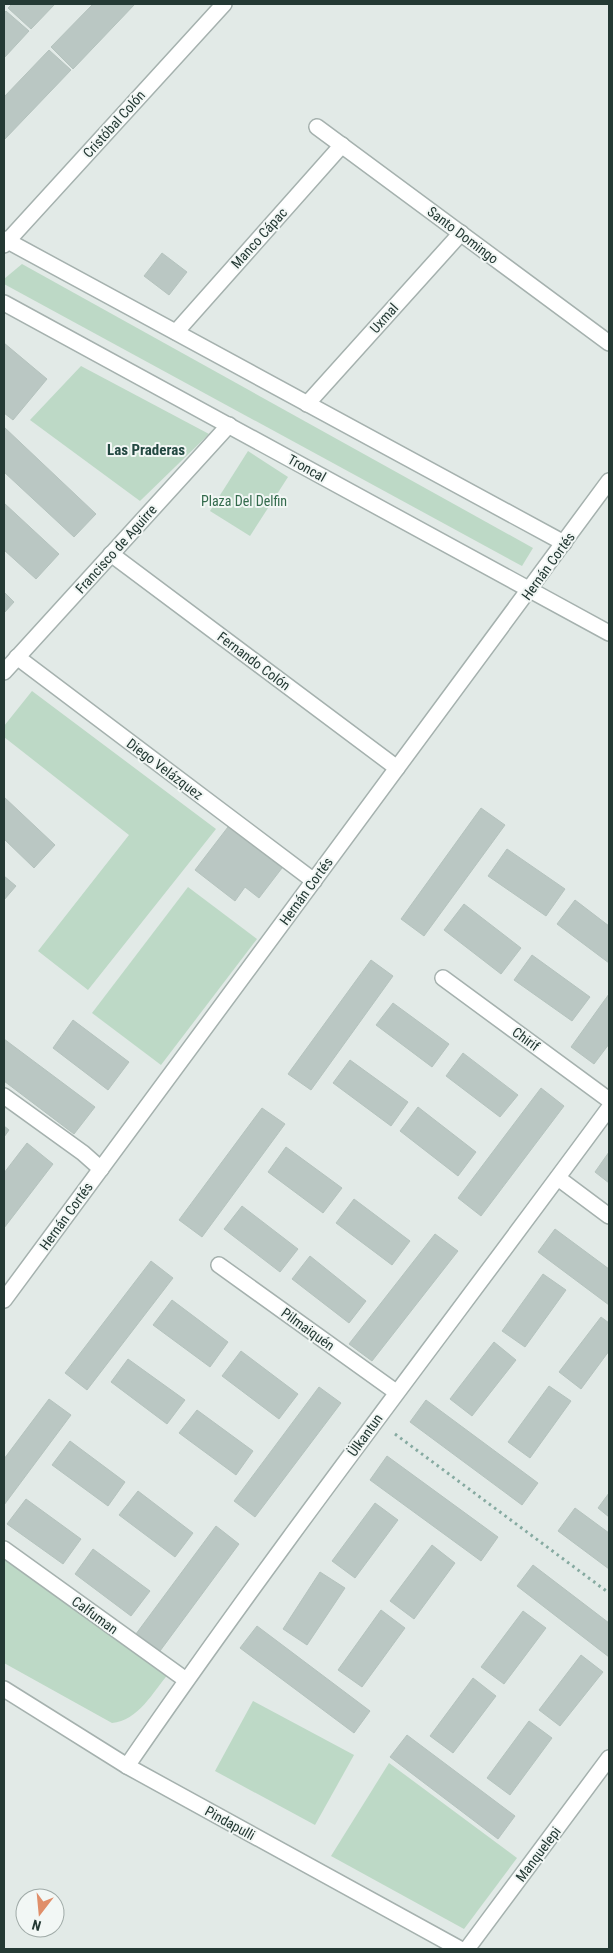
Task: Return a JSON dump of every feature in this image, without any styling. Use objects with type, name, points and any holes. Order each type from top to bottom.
[{"type":"street","name":"Cristóbal Colón","points":[[5,242],[224,4]]},
{"type":"street","name":"Santo Domingo","points":[[317,127],[609,343]]},
{"type":"street","name":"Manco Cápac","points":[[176,332],[342,145]]},
{"type":"street","name":"Uxmal","points":[[307,404],[461,233]]},
{"type":"street","points":[[5,242],[176,332],[564,543]]},
{"type":"street","name":"Troncal","points":[[4,303],[609,633]]},
{"type":"street","name":"Francisco de Aguirre","points":[[4,672],[228,425]]},
{"type":"street","name":"Hernán Cortés","points":[[4,1300],[530,591],[609,481]]},
{"type":"street","name":"Fernando Colón","points":[[112,554],[397,768]]},
{"type":"street","name":"Diego Velázquez","points":[[17,657],[314,880]]},
{"type":"street","name":"Chirif","points":[[443,978],[609,1100]]},
{"type":"street","points":[[4,1096],[83,1153],[100,1169]]},
{"type":"street","name":"Ülkantun","points":[[127,1766],[186,1680],[396,1392],[609,1108]]},
{"type":"street","points":[[558,1178],[609,1216]]},
{"type":"street","name":"Pilmaiquén","points":[[219,1265],[396,1392]]},
{"type":"street","name":"Calfuman","points":[[4,1549],[186,1680]]},
{"type":"street","name":"Pindapulli","points":[[4,1688],[127,1766],[460,1949]]},
{"type":"street","name":"Manquelepi","points":[[467,1949],[609,1758]]},
{"type":"path","points":[[376,1420],[609,1593]]},
{"type":"green space","points":[[22,264],[533,548],[522,566],[4,284],[4,279]]},
{"type":"green space","points":[[81,366],[209,434],[140,501],[30,420]]},
{"type":"green space","name":"Plaza Del Delfin","points":[[248,451],[288,477],[250,536],[210,511]]},
{"type":"green space","points":[[32,691],[216,829],[88,990],[38,951],[129,835],[4,737],[4,726]]},
{"type":"green space","points":[[188,887],[257,939],[161,1065],[92,1013]]},
{"type":"green space","points":[[4,1556],[169,1673],[151,1697],[130,1717],[112,1723],[4,1663]]},
{"type":"green space","points":[[253,1701],[354,1755],[315,1825],[215,1771]]},
{"type":"green space","points":[[389,1763],[517,1858],[464,1929],[331,1856]]},
{"type":"building","points":[[12,4],[55,4],[31,29],[8,8]]},
{"type":"building","points":[[93,4],[135,4],[73,69],[51,47]]},
{"type":"building","points":[[6,11],[29,31],[4,58],[4,13]]},
{"type":"building","points":[[49,50],[71,70],[4,140],[4,97]]},
{"type":"building","points":[[162,253],[187,272],[169,295],[144,276]]},
{"type":"building","points":[[4,343],[47,379],[13,420],[4,413]]},
{"type":"building","points":[[4,427],[96,514],[74,537],[4,472]]},
{"type":"building","points":[[4,503],[59,554],[36,579],[4,550]]},
{"type":"building","points":[[4,592],[14,602],[4,613]]},
{"type":"building","points":[[4,797],[55,845],[34,868],[4,839]]},
{"type":"building","points":[[481,808],[505,825],[424,936],[401,919]]},
{"type":"building","points":[[228,827],[282,868],[259,898],[245,887],[235,901],[195,870]]},
{"type":"building","points":[[507,849],[565,889],[546,916],[488,876]]},
{"type":"building","points":[[4,876],[16,886],[4,900]]},
{"type":"building","points":[[575,900],[609,926],[609,963],[557,924]]},
{"type":"building","points":[[464,904],[521,948],[501,974],[444,930]]},
{"type":"building","points":[[532,955],[590,997],[572,1021],[514,980]]},
{"type":"building","points":[[371,960],[393,976],[311,1090],[288,1074]]},
{"type":"building","points":[[609,994],[609,1044],[594,1064],[571,1047]]},
{"type":"building","points":[[393,1003],[449,1044],[432,1067],[376,1025]]},
{"type":"building","points":[[73,1020],[129,1062],[108,1090],[53,1048]]},
{"type":"building","points":[[4,1039],[95,1107],[74,1134],[4,1081]]},
{"type":"building","points":[[463,1053],[518,1095],[500,1117],[446,1076]]},
{"type":"building","points":[[350,1060],[408,1102],[391,1126],[333,1083]]},
{"type":"building","points":[[541,1088],[564,1106],[481,1216],[458,1198]]},
{"type":"building","points":[[418,1107],[476,1152],[458,1176],[400,1131]]},
{"type":"building","points":[[262,1108],[285,1124],[202,1237],[179,1220]]},
{"type":"building","points":[[4,1126],[9,1130],[4,1137]]},
{"type":"building","points":[[27,1143],[53,1164],[4,1228],[4,1173]]},
{"type":"building","points":[[286,1147],[342,1188],[323,1213],[268,1172]]},
{"type":"building","points":[[609,1152],[609,1183],[595,1172]]},
{"type":"building","points":[[354,1199],[410,1241],[392,1265],[336,1223]]},
{"type":"building","points":[[242,1206],[298,1249],[280,1272],[224,1229]]},
{"type":"building","points":[[555,1229],[609,1269],[609,1305],[538,1252]]},
{"type":"building","points":[[435,1234],[458,1251],[372,1361],[349,1344]]},
{"type":"building","points":[[310,1256],[366,1301],[349,1323],[292,1279]]},
{"type":"building","points":[[151,1261],[173,1278],[87,1390],[65,1373]]},
{"type":"building","points":[[543,1274],[566,1290],[525,1347],[502,1331]]},
{"type":"building","points":[[172,1300],[228,1342],[210,1367],[153,1325]]},
{"type":"building","points":[[601,1317],[609,1323],[609,1351],[581,1389],[559,1372]]},
{"type":"building","points":[[494,1342],[516,1360],[472,1416],[450,1399]]},
{"type":"building","points":[[241,1351],[298,1394],[279,1419],[222,1376]]},
{"type":"building","points":[[128,1359],[185,1400],[167,1424],[111,1382]]},
{"type":"building","points":[[549,1386],[571,1401],[530,1458],[508,1442]]},
{"type":"building","points":[[319,1387],[341,1403],[255,1517],[234,1501]]},
{"type":"building","points":[[49,1399],[71,1415],[4,1505],[4,1459]]},
{"type":"building","points":[[426,1400],[538,1483],[522,1505],[410,1422]]},
{"type":"building","points":[[197,1410],[253,1451],[236,1475],[179,1433]]},
{"type":"building","points":[[70,1441],[125,1482],[108,1506],[52,1465]]},
{"type":"building","points":[[387,1456],[498,1537],[481,1561],[370,1480]]},
{"type":"building","points":[[138,1491],[193,1533],[175,1557],[119,1515]]},
{"type":"building","points":[[609,1493],[609,1517],[598,1508]]},
{"type":"building","points":[[26,1499],[81,1539],[63,1564],[7,1524]]},
{"type":"building","points":[[375,1503],[398,1520],[355,1578],[332,1561]]},
{"type":"building","points":[[575,1508],[609,1533],[609,1569],[558,1531]]},
{"type":"building","points":[[216,1526],[239,1544],[157,1655],[133,1638]]},
{"type":"building","points":[[432,1545],[455,1563],[414,1619],[390,1601]]},
{"type":"building","points":[[93,1549],[150,1591],[131,1616],[75,1574]]},
{"type":"building","points":[[533,1565],[609,1623],[609,1657],[517,1586]]},
{"type":"building","points":[[320,1572],[345,1588],[307,1645],[283,1629]]},
{"type":"building","points":[[381,1610],[405,1628],[362,1687],[338,1670]]},
{"type":"building","points":[[523,1611],[546,1628],[504,1684],[481,1667]]},
{"type":"building","points":[[257,1626],[370,1711],[354,1733],[240,1648]]},
{"type":"building","points":[[581,1655],[603,1672],[560,1726],[539,1710]]},
{"type":"building","points":[[473,1678],[496,1696],[453,1753],[430,1736]]},
{"type":"building","points":[[529,1721],[552,1738],[510,1795],[487,1778]]},
{"type":"building","points":[[407,1735],[515,1816],[498,1839],[390,1757]]},
{"type":"district","name":"Las Praderas","points":[[146,450]]}]
